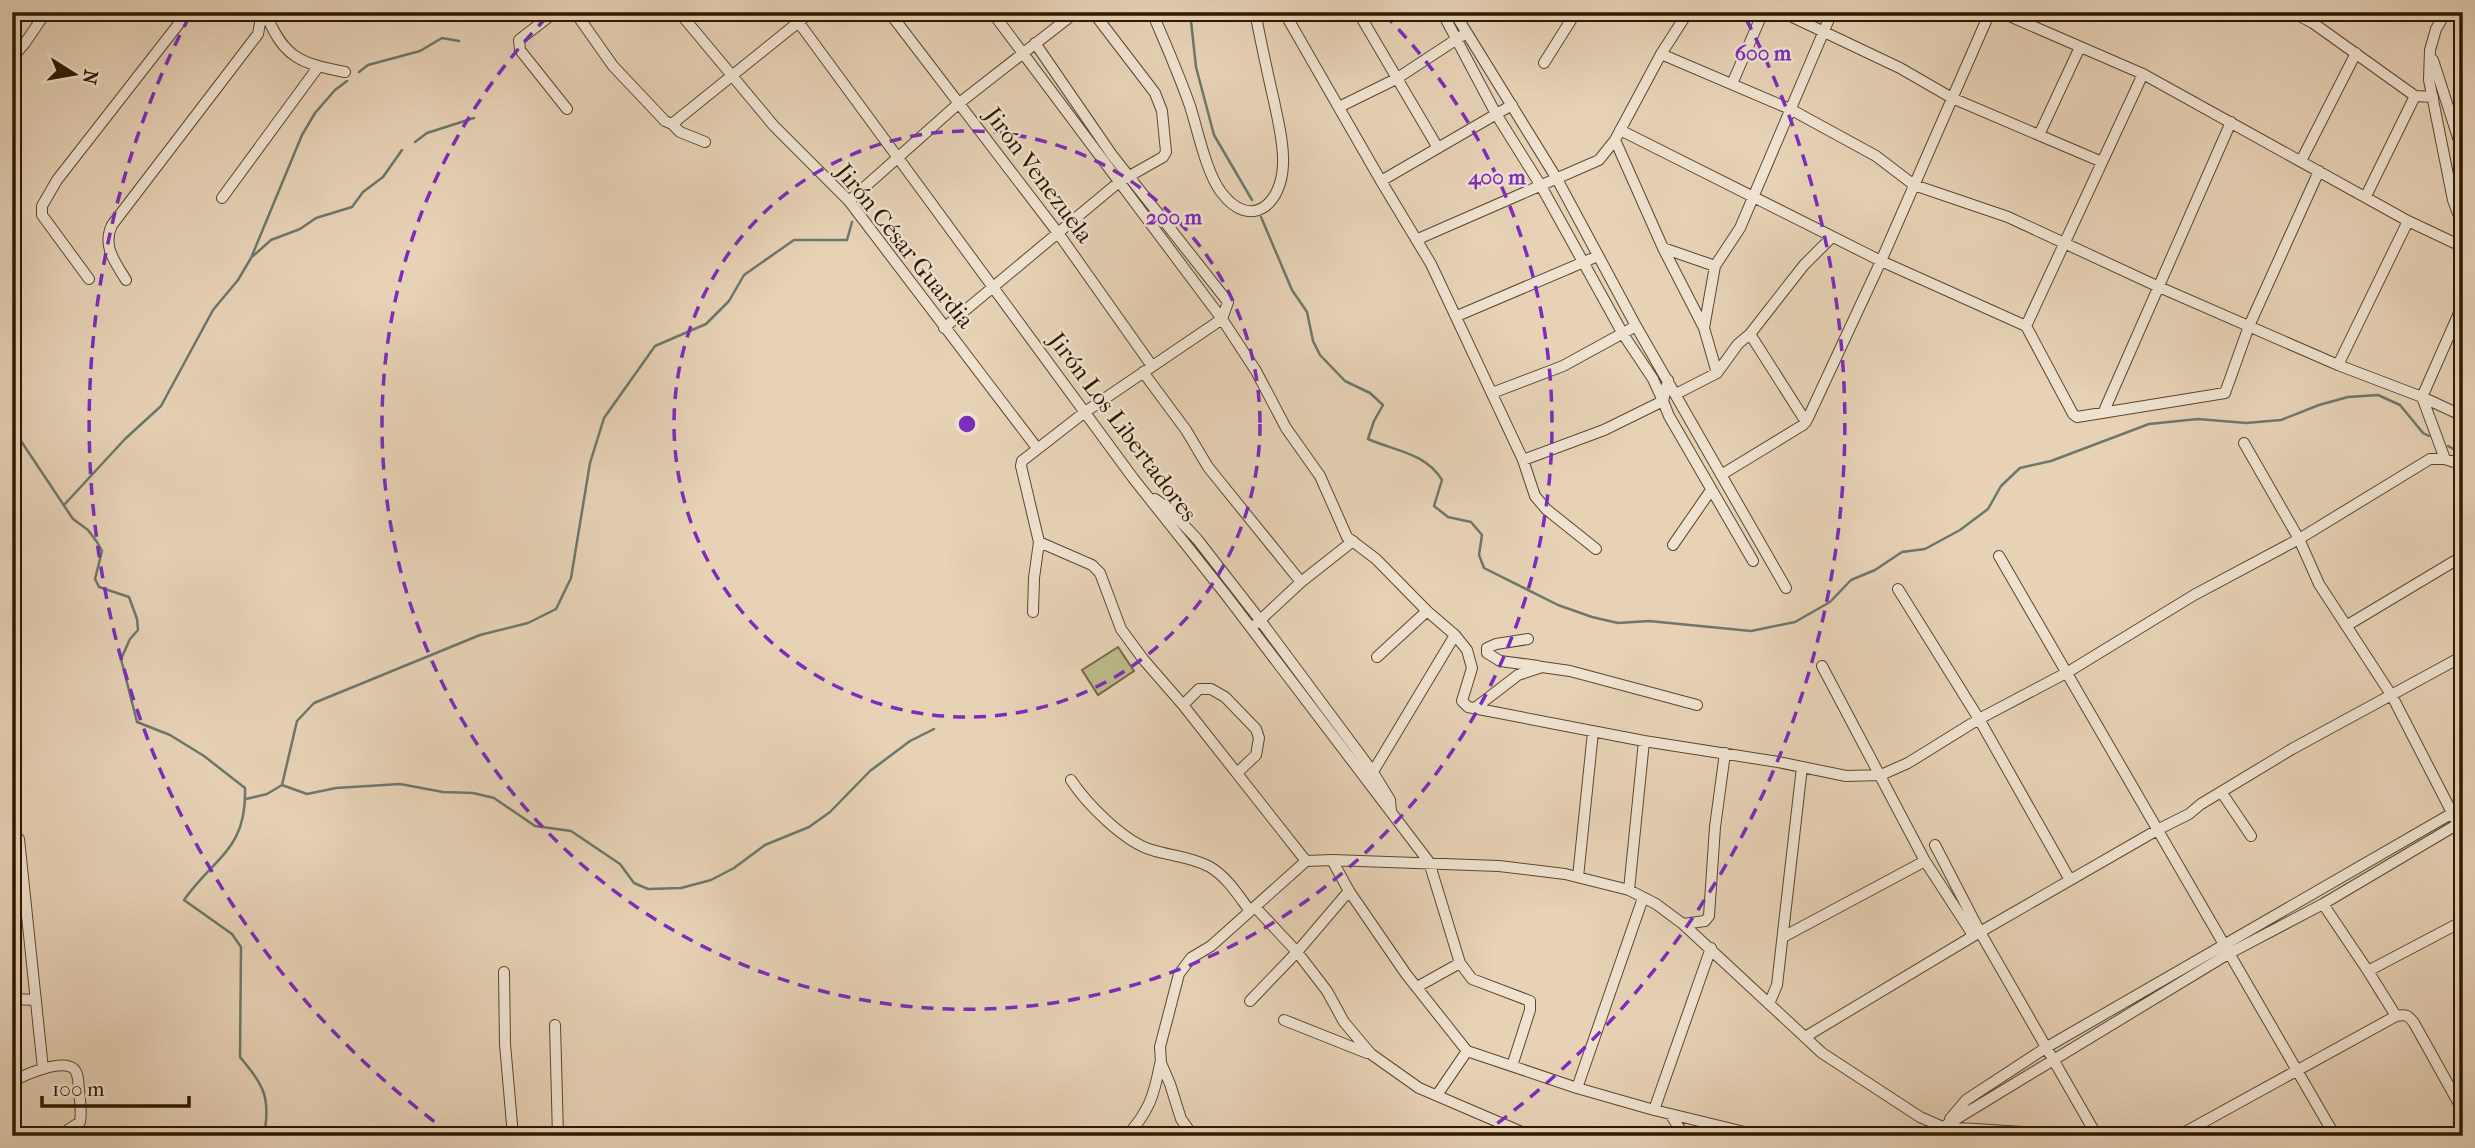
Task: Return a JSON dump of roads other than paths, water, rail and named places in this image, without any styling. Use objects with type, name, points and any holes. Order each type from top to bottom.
[{"type":"street","points":[[12,58],[46,12]]},
{"type":"street","points":[[89,279],[42,215],[42,206],[57,180],[188,12]]},
{"type":"street","points":[[263,12],[293,57],[318,67],[345,72]]},
{"type":"street","points":[[126,280],[108,245],[112,225],[258,34],[263,12]]},
{"type":"street","points":[[555,12],[519,40],[520,50],[567,109]]},
{"type":"street","points":[[575,12],[612,66],[680,132],[705,142]]},
{"type":"street","name":"Jirón César Guardia","points":[[679,12],[774,126],[849,201],[1037,448]]},
{"type":"street","name":"Jirón Los Libertadores","points":[[791,12],[1143,491],[1370,777],[1391,813],[1429,862]]},
{"type":"street","points":[[669,123],[732,77],[811,12]]},
{"type":"street","name":"Jirón Venezuela","points":[[890,12],[1058,233],[1208,467],[1301,582]]},
{"type":"street","points":[[992,12],[1222,319],[1256,371],[1286,428],[1320,475],[1347,537],[1376,559],[1427,611],[1455,635],[1467,650],[1472,668],[1462,701],[1464,705],[1593,732],[1801,766],[1846,776],[1881,775],[1908,763],[1979,719],[2068,672],[2194,595],[2299,539],[2430,459],[2445,459],[2463,465]]},
{"type":"street","points":[[849,201],[958,104],[1076,12]]},
{"type":"street","points":[[944,328],[1119,182],[1163,157],[1166,152],[1162,111],[1155,93],[1093,12]]},
{"type":"street","points":[[1152,12],[1220,190],[1234,205],[1253,212],[1262,210],[1275,198],[1282,183],[1284,162],[1255,12]]},
{"type":"street","points":[[1284,12],[1381,181],[1418,239],[1457,316],[1523,460],[1535,496],[1546,509],[1596,549]]},
{"type":"street","points":[[1358,12],[1438,148]]},
{"type":"street","points":[[1442,12],[1512,105],[1786,588]]},
{"type":"street","points":[[1544,62],[1577,12]]},
{"type":"street","points":[[1418,239],[1599,160],[1617,135],[1661,54],[1688,12]]},
{"type":"street","points":[[1732,84],[1763,12]]},
{"type":"street","points":[[1782,12],[1952,97],[2102,162]]},
{"type":"street","points":[[1704,328],[1715,266],[1740,228],[1832,12]]},
{"type":"street","points":[[1721,475],[1806,422],[1881,261],[1990,12]]},
{"type":"street","points":[[2000,12],[2143,74],[2408,221],[2463,247]]},
{"type":"street","points":[[2292,12],[2313,23],[2415,96],[2433,97]]},
{"type":"street","points":[[2446,12],[2436,29],[2430,50],[2429,80],[2453,200],[2463,227]]},
{"type":"street","points":[[1456,13],[1462,36],[1496,114],[1541,187],[1623,334],[1653,379],[1680,437],[1753,561]]},
{"type":"street","points":[[1339,107],[1396,79],[1462,36]]},
{"type":"street","points":[[1034,612],[1034,578],[1039,542],[1021,466],[1024,458],[1085,412],[1222,319],[1228,306],[1227,300],[1112,155],[1035,43]]},
{"type":"street","points":[[2039,135],[2080,47]]},
{"type":"street","points":[[2430,50],[2463,153]]},
{"type":"street","points":[[2301,161],[2356,53]]},
{"type":"street","points":[[1661,54],[1790,109],[1876,156],[1914,185],[2008,217],[2159,287],[2463,416]]},
{"type":"street","points":[[222,198],[318,67]]},
{"type":"street","points":[[2026,326],[2143,74]]},
{"type":"street","points":[[2366,196],[2415,96]]},
{"type":"street","points":[[1381,181],[1512,105]]},
{"type":"street","points":[[2104,411],[2231,122]]},
{"type":"street","points":[[1617,135],[1753,197],[1881,261],[2026,326],[2074,416],[2080,417],[2225,393],[2249,326],[2319,171]]},
{"type":"street","points":[[1617,135],[1663,248],[1704,328],[1717,373]]},
{"type":"street","points":[[2338,365],[2408,221]]},
{"type":"street","points":[[1676,394],[1717,373],[1804,265],[1832,237]]},
{"type":"street","points":[[1663,248],[1715,266]]},
{"type":"street","points":[[1457,316],[1598,256]]},
{"type":"street","points":[[2445,459],[2422,397],[2463,304]]},
{"type":"street","points":[[1492,393],[1563,366],[1636,326]]},
{"type":"street","points":[[1751,334],[1806,422]]},
{"type":"street","points":[[1663,401],[1668,380]]},
{"type":"street","points":[[1523,460],[1604,430],[1663,401]]},
{"type":"street","points":[[1943,1127],[1966,1100],[2081,1027],[2225,949],[2323,904],[2461,826],[2392,696],[2319,584],[2299,539],[2244,443]]},
{"type":"street","points":[[1673,545],[1711,490]]},
{"type":"street","points":[[1143,491],[1168,509],[1197,540],[1260,620],[1370,777],[1455,635]]},
{"type":"street","points":[[1251,628],[1301,582],[1353,541]]},
{"type":"street","points":[[1039,542],[1092,565],[1100,573],[1121,629],[1306,861]]},
{"type":"street","points":[[1999,556],[2335,1136]]},
{"type":"street","points":[[2346,626],[2463,556]]},
{"type":"street","points":[[1898,589],[1979,719],[2070,880]]},
{"type":"street","points":[[1377,657],[1427,611]]},
{"type":"street","points":[[1528,639],[1496,643],[1488,648],[1487,653],[1500,661],[1570,671],[1697,705]]},
{"type":"street","points":[[1805,1037],[1976,934],[2189,814],[2291,749],[2463,656]]},
{"type":"street","points":[[1475,708],[1518,675],[1542,667]]},
{"type":"street","points":[[1822,667],[1925,861],[1976,934],[2047,1047],[2097,1136]]},
{"type":"street","points":[[1183,705],[1199,689],[1211,689],[1231,702],[1256,729],[1259,738],[1256,755],[1237,773]]},
{"type":"street","points":[[1578,877],[1593,732]]},
{"type":"street","points":[[1629,890],[1644,741]]},
{"type":"street","points":[[1683,924],[1705,921],[1709,916],[1715,827],[1725,753]]},
{"type":"street","points":[[1769,1004],[1777,985],[1801,766]]},
{"type":"street","points":[[1071,780],[1083,799],[1130,839],[1150,850],[1190,859],[1220,874],[1297,953],[1326,991],[1344,1022],[1371,1054]]},
{"type":"street","points":[[2222,793],[2251,836]]},
{"type":"street","points":[[1911,1136],[1943,1127],[2088,1038],[2225,949],[2463,807]]},
{"type":"street","points":[[19,839],[43,1069]]},
{"type":"street","points":[[1935,845],[1976,934]]},
{"type":"street","points":[[1332,860],[1349,891],[1417,987],[1467,1051],[1577,1088],[1761,1136]]},
{"type":"street","points":[[1127,1136],[1148,1110],[1155,1094],[1161,1063],[1160,1047],[1179,974],[1191,958],[1210,946],[1306,861],[1332,860],[1499,866],[1578,877],[1629,890],[1656,904],[1683,924],[1822,1053],[1905,1109],[1943,1127],[2083,1136]]},
{"type":"street","points":[[1783,937],[1925,861]]},
{"type":"street","points":[[1429,862],[1460,963],[1472,979],[1530,1001],[1530,1010],[1512,1066]]},
{"type":"street","points":[[1250,1001],[1297,953],[1349,891]]},
{"type":"street","points":[[1577,1088],[1643,898]]},
{"type":"street","points":[[2323,904],[2396,1016]]},
{"type":"street","points":[[2368,971],[2463,922]]},
{"type":"street","points":[[1654,1110],[1711,948]]},
{"type":"street","points":[[1417,987],[1460,963]]},
{"type":"street","points":[[504,972],[513,1136]]},
{"type":"street","points":[[12,999],[36,1000]]},
{"type":"street","points":[[2178,1136],[2396,1016],[2404,1015],[2410,1017],[2462,1108]]},
{"type":"street","points":[[1284,1020],[1371,1054],[1419,1088],[1531,1136]]},
{"type":"street","points":[[555,1025],[558,1136]]},
{"type":"street","points":[[2081,1027],[2088,1038]]},
{"type":"street","points":[[1437,1095],[1467,1051]]},
{"type":"street","points":[[1161,1063],[1181,1119],[1193,1136]]},
{"type":"street","points":[[12,1082],[43,1069],[65,1064],[72,1067],[77,1073],[80,1122],[59,1136]]},
{"type":"street","points":[[1671,1114],[1684,1136]]},
{"type":"waterway","points":[[1190,12],[1196,67],[1214,135],[1252,200]]},
{"type":"waterway","points":[[359,72],[368,65],[420,51],[442,38],[459,41]]},
{"type":"waterway","points":[[64,505],[125,439],[161,406],[213,310],[238,280],[251,258],[302,135],[315,113],[335,90],[347,81]]},
{"type":"waterway","points":[[415,142],[427,133],[474,118]]},
{"type":"waterway","points":[[253,256],[271,240],[300,229],[316,218],[352,207],[363,192],[383,177],[402,150]]},
{"type":"waterway","points":[[1261,217],[1292,290],[1307,312],[1313,341],[1320,355],[1345,381],[1370,393],[1383,405],[1368,439],[1419,458],[1435,471],[1442,480],[1434,506],[1448,517],[1471,522],[1482,535],[1479,555],[1484,568],[1558,605],[1618,623],[1649,621],[1751,631],[1795,622],[1830,602],[1851,580],[1875,570],[1902,552],[1925,549],[1960,530],[1988,509],[2001,486],[2020,468],[2051,461],[2149,424],[2198,419],[2246,423],[2281,420],[2348,397],[2378,395],[2400,405],[2423,433],[2429,436]]},
{"type":"waterway","points":[[246,799],[267,794],[282,785],[297,721],[314,703],[480,635],[528,623],[556,609],[571,578],[590,463],[604,418],[655,346],[706,324],[729,301],[744,275],[794,240],[847,240],[852,222]]},
{"type":"waterway","points":[[12,425],[73,519],[88,530],[102,551],[95,579],[99,587],[129,597],[138,630],[130,639],[121,659],[137,722],[170,735],[204,756],[245,788],[241,826],[234,839],[227,851],[184,900],[232,934],[241,947],[240,1057],[264,1093],[267,1111],[264,1136]]},
{"type":"waterway","points":[[2448,446],[2463,451]]},
{"type":"waterway","points":[[282,785],[307,794],[336,788],[400,784],[494,798],[535,826],[571,831],[620,864],[634,883],[648,889],[681,888],[711,880],[734,868],[765,845],[809,827],[830,812],[870,771],[910,741],[934,729]]}]
